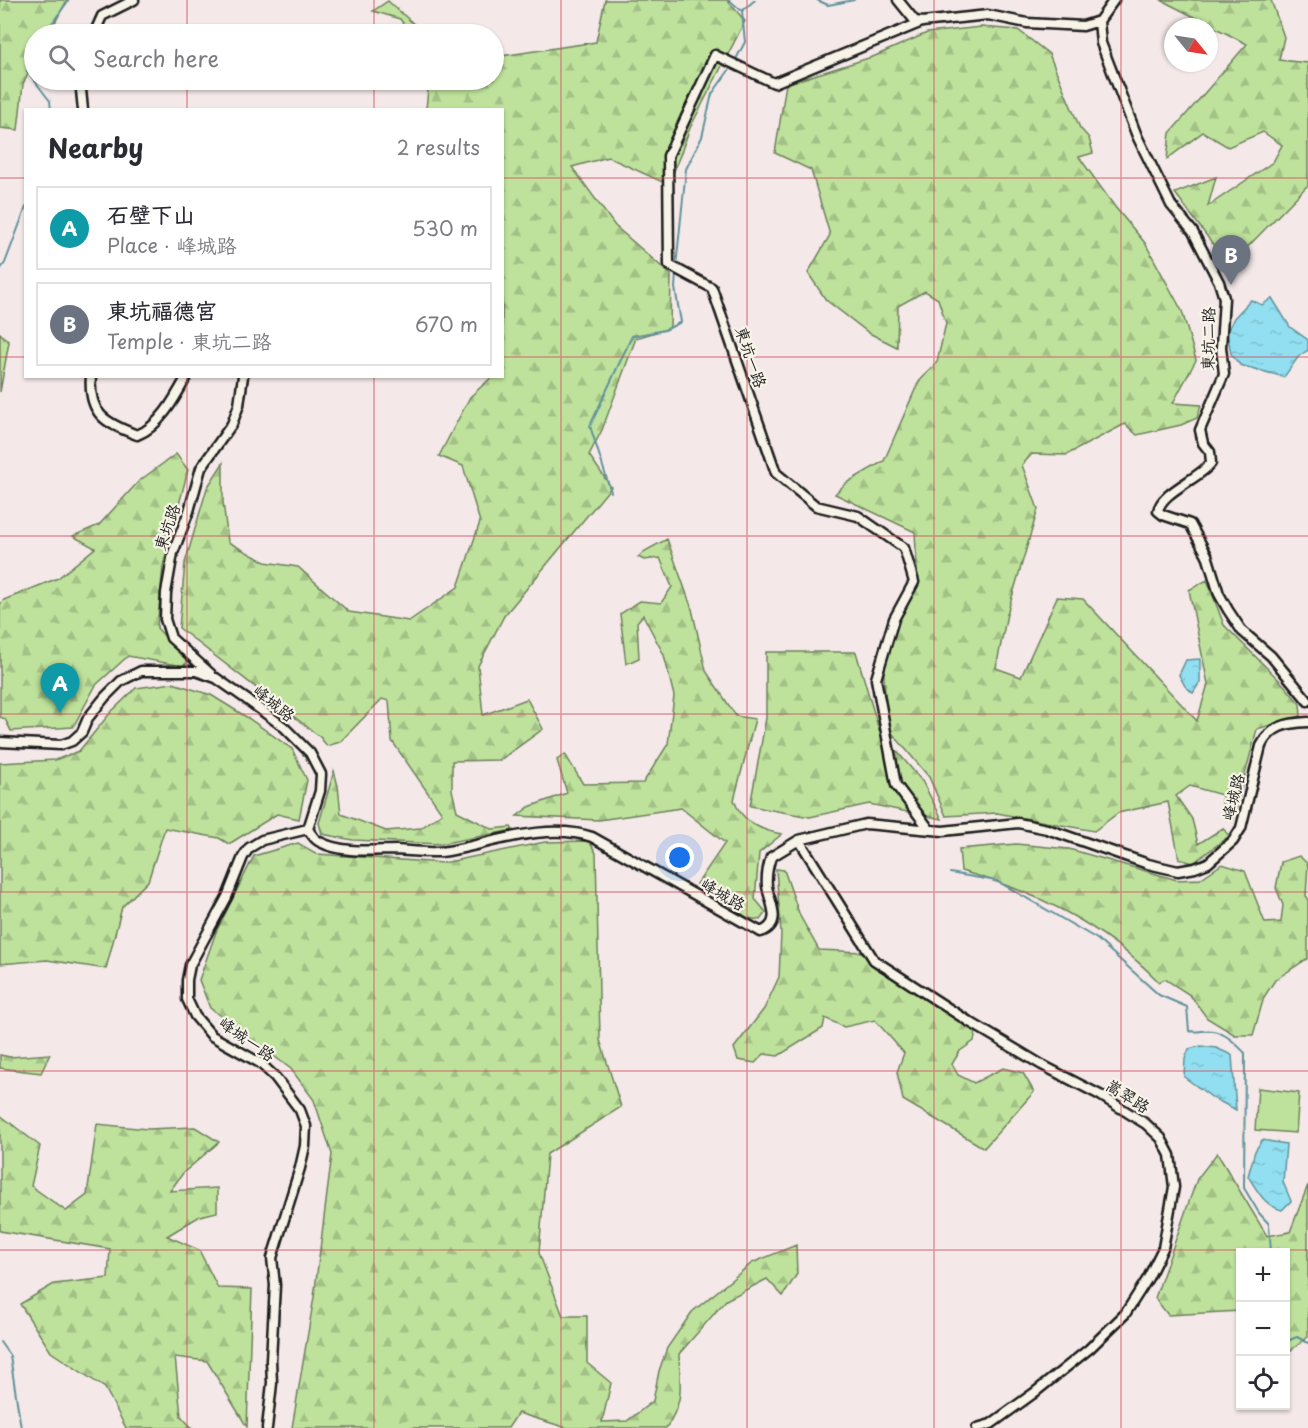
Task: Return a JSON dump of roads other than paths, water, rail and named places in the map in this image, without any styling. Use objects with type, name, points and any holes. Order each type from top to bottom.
[{"type":"street","points":[[98,24],[102,16],[134,0]]},
{"type":"street","points":[[898,0],[915,21],[922,22],[988,15],[1028,23],[1083,26],[1099,21],[1114,0]]},
{"type":"street","name":"東坑二路","points":[[1099,21],[1101,43],[1137,136],[1171,205],[1193,232],[1219,282],[1224,298],[1221,347],[1224,374],[1200,430],[1203,443],[1210,452],[1211,463],[1204,472],[1159,504],[1158,511],[1163,515],[1190,524],[1208,555],[1219,594],[1228,610],[1242,631],[1271,656],[1308,701]]},
{"type":"street","name":"東坑一路","points":[[922,22],[774,83],[715,55],[668,156],[669,265],[712,288],[776,473],[816,506],[858,516],[904,548],[914,582],[894,619],[876,679],[896,784],[929,829]]},
{"type":"street","points":[[81,90],[83,108]]},
{"type":"street","points":[[91,378],[92,402],[98,412],[111,423],[137,435],[144,432],[173,402],[186,378]]},
{"type":"street","name":"東坑路","points":[[216,678],[171,638],[165,619],[166,593],[173,553],[189,511],[201,468],[232,424],[239,405],[243,378]]},
{"type":"street","name":"峰城路","points":[[0,742],[61,745],[72,741],[82,732],[88,718],[121,681],[141,670],[196,671],[216,678],[284,727],[310,753],[321,774],[320,791],[308,829],[319,842],[354,850],[433,853],[447,852],[486,842],[557,832],[575,832],[592,837],[761,932],[769,929],[774,920],[767,887],[767,870],[771,856],[799,840],[866,824],[943,831],[1018,823],[1047,829],[1148,864],[1178,871],[1195,868],[1208,863],[1233,841],[1241,828],[1261,746],[1267,735],[1282,726],[1308,722]]},
{"type":"street","name":"峰城一路","points":[[267,1428],[272,1383],[275,1285],[272,1258],[300,1168],[305,1146],[306,1126],[300,1110],[260,1063],[212,1036],[200,1022],[187,999],[187,980],[190,965],[227,897],[249,848],[261,840],[308,829]]},
{"type":"street","name":"嵩翠路","points":[[799,840],[874,960],[968,1021],[1042,1065],[1100,1095],[1146,1124],[1161,1138],[1170,1155],[1174,1187],[1163,1248],[1148,1278],[1125,1314],[1089,1349],[1034,1394],[991,1424],[977,1428]]},
{"type":"water","points":[[1272,298],[1290,327],[1308,340],[1308,350],[1299,356],[1284,377],[1240,365],[1231,354],[1227,332],[1234,318],[1251,300],[1262,305]]},
{"type":"water","points":[[1200,659],[1200,682],[1193,693],[1185,686],[1179,675],[1186,660]]},
{"type":"water","points":[[1201,1046],[1216,1048],[1232,1055],[1236,1110],[1213,1098],[1184,1077],[1185,1059],[1189,1049]]},
{"type":"water","points":[[1262,1140],[1286,1144],[1283,1182],[1291,1201],[1282,1210],[1266,1201],[1248,1176],[1255,1151]]},
{"type":"waterway","points":[[51,24],[69,0]]},
{"type":"waterway","points":[[729,0],[742,11],[755,0]]},
{"type":"waterway","points":[[817,0],[828,5],[854,0]]},
{"type":"waterway","points":[[735,61],[745,42],[742,11]]},
{"type":"waterway","points":[[676,267],[686,169],[702,137],[712,94],[732,66]]},
{"type":"waterway","points":[[42,90],[50,101],[51,108]]},
{"type":"waterway","points":[[0,270],[5,263],[24,212]]},
{"type":"waterway","points":[[611,492],[590,426],[632,336],[665,330],[681,322],[675,288],[676,273]]},
{"type":"waterway","points":[[950,873],[997,881],[1097,939],[1159,995],[1187,1007],[1189,1031],[1218,1032],[1230,1039],[1245,1053],[1244,1188],[1259,1213],[1269,1224],[1271,1248]]},
{"type":"waterway","points":[[1290,1340],[1297,1337],[1308,1343]]},
{"type":"waterway","points":[[0,1342],[10,1356],[21,1428]]},
{"type":"place","name":"東坑福德宮","points":[[1231,285]]},
{"type":"place","name":"石壁下山","points":[[60,713]]}]
